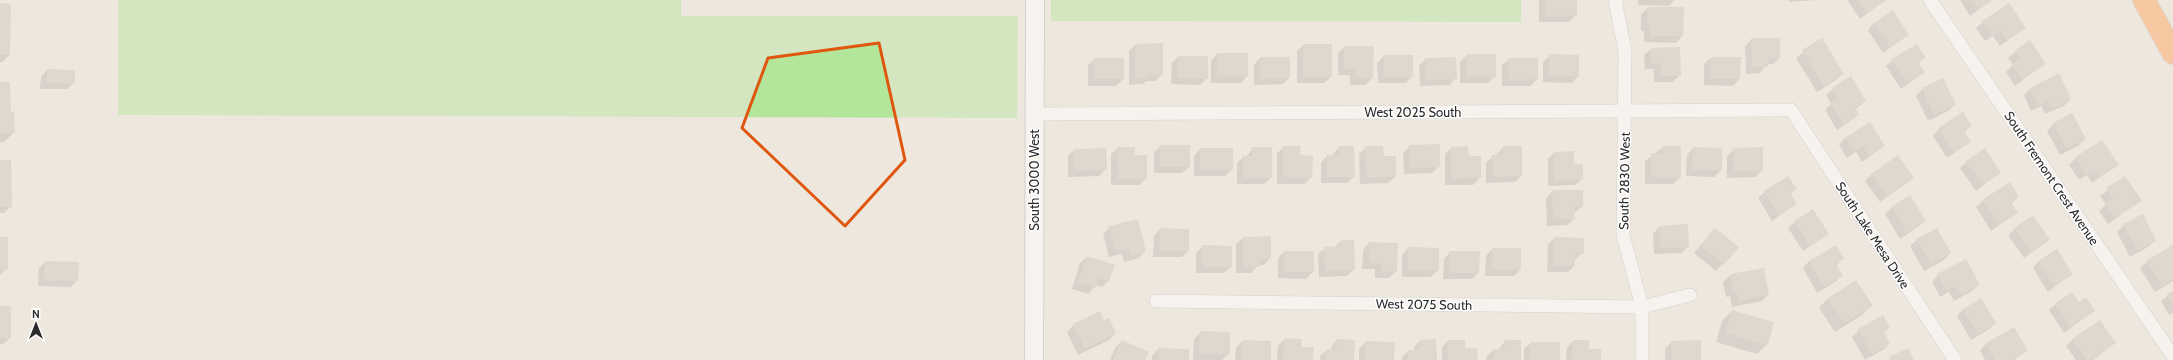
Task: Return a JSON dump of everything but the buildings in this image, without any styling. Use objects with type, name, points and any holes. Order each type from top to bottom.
[{"type":"highway","points":[[2144,0],[2173,53]]},
{"type":"street","name":"South 3000 West","points":[[1034,360],[1035,0]]},
{"type":"street","name":"South 2830 West","points":[[1615,0],[1625,52],[1623,235],[1642,307],[1642,360]]},
{"type":"street","name":"South Fremont Crest Avenue","points":[[1930,0],[2173,356]]},
{"type":"street","name":"West 2025 South","points":[[1034,114],[1791,110]]},
{"type":"street","name":"South Lake Mesa Drive","points":[[1791,110],[1955,360]]},
{"type":"street","name":"West 2075 South","points":[[1156,301],[1642,307],[1690,294]]},
{"type":"highlighted area","points":[[879,43],[905,160],[845,226],[742,128],[768,58]]},
{"type":"green space","points":[[118,0],[681,0],[681,16],[1018,16],[1017,118],[118,115]]},
{"type":"green space","points":[[1051,0],[1521,0],[1521,22],[1051,21]]}]
